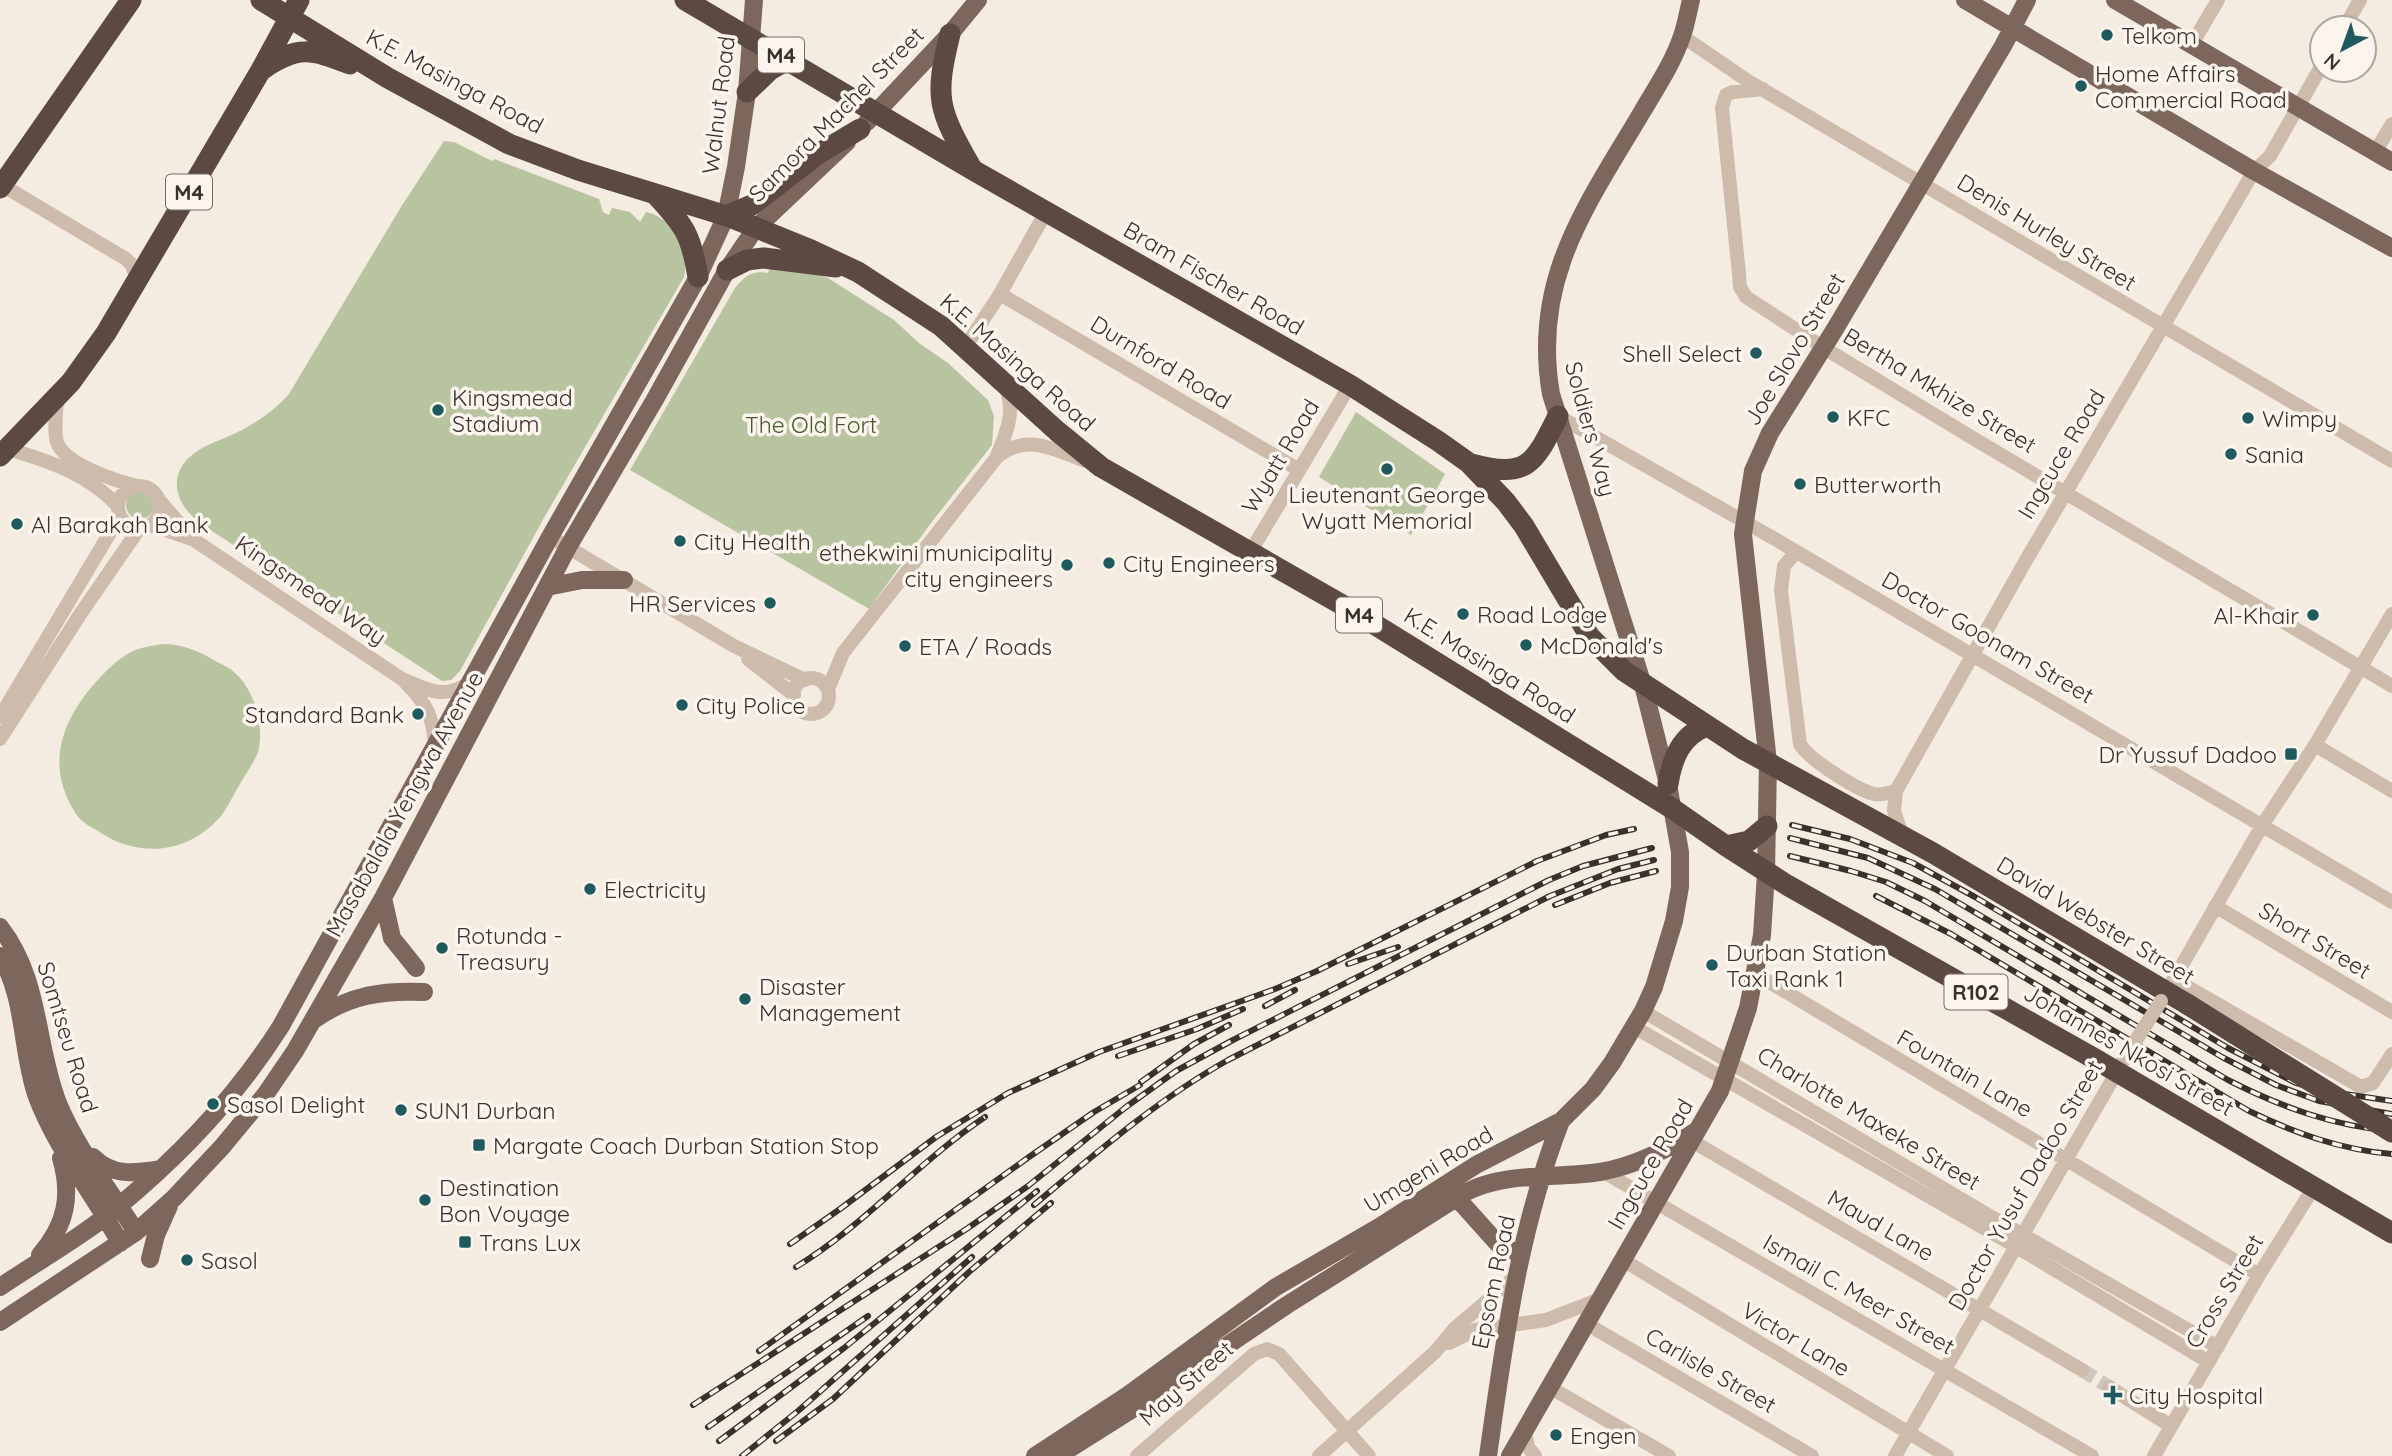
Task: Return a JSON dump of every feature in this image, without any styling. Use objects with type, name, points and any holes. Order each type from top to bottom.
[{"type":"highway","points":[[1,186],[131,0]]},
{"type":"highway","name":"K.E. Masinga Road","points":[[261,0],[294,8],[388,78],[509,144],[541,157],[726,216],[852,269],[914,306],[966,346],[1057,431],[1101,467],[1364,618],[1673,809]]},
{"type":"highway","name":"Bram Fischer Road","points":[[685,0],[973,170],[1350,385],[1469,463],[1517,517],[1590,637],[1624,671],[1707,726]]},
{"type":"highway","name":"M4","points":[[4,452],[57,398],[84,365],[138,280],[261,70],[294,8]]},
{"type":"highway","points":[[950,34],[942,66],[940,100],[948,126],[973,170]]},
{"type":"highway","points":[[261,70],[289,53],[300,51],[331,57],[388,78]]},
{"type":"highway","points":[[747,92],[770,70],[789,60]]},
{"type":"highway","points":[[726,216],[752,205],[818,154],[860,129]]},
{"type":"highway","points":[[656,195],[685,228],[698,277]]},
{"type":"highway","points":[[727,270],[747,260],[764,258],[852,269]]},
{"type":"highway","points":[[1469,463],[1502,471],[1528,464],[1541,450],[1559,416]]},
{"type":"highway","points":[[1668,784],[1671,766],[1679,748],[1697,730],[1707,726],[1768,762]]},
{"type":"highway","name":"David Webster Street","points":[[1768,762],[1902,835],[2167,990],[2392,1132]]},
{"type":"highway","name":"R102","points":[[1673,809],[1766,873]]},
{"type":"highway","points":[[1726,846],[1749,841],[1767,826]]},
{"type":"highway","name":"Johannes Nkosi Street","points":[[1766,873],[2121,1064],[2314,1187],[2392,1233]]},
{"type":"main road","name":"Walnut Road","points":[[726,216],[747,92],[754,0]]},
{"type":"main road","name":"Samora Machel Street","points":[[755,229],[860,129],[950,34],[978,0]]},
{"type":"main road","name":"Soldiers Way","points":[[1673,809],[1643,685],[1552,394],[1546,350],[1549,307],[1559,268],[1576,224],[1667,69],[1682,36],[1691,0]]},
{"type":"main road","points":[[1965,0],[2254,171],[2392,248]]},
{"type":"main road","name":"Joe Slovo Street","points":[[1768,762],[1746,565],[1744,521],[1753,471],[1761,452],[2027,0]]},
{"type":"main road","points":[[2115,0],[2392,162]]},
{"type":"main road","name":"Masabalala Yengwa Avenue","points":[[0,1287],[112,1211],[161,1169],[209,1122],[261,1059],[332,936],[550,537],[698,277],[726,216]]},
{"type":"main road","name":"Masabalala Yengwa Avenue","points":[[0,1322],[136,1231],[172,1200],[265,1096],[295,1052],[383,898],[568,547],[727,270],[755,229]]},
{"type":"main road","points":[[547,587],[582,580],[624,580]]},
{"type":"main road","points":[[1767,826],[1768,762]]},
{"type":"main road","name":"Umgeni Road","points":[[1132,1401],[1276,1287],[1380,1227],[1476,1165],[1562,1121],[1594,1089],[1638,1019],[1664,955],[1674,921],[1680,887],[1681,852],[1673,809]]},
{"type":"main road","name":"Ingcuce Road","points":[[1510,1456],[1695,1135],[1728,1070],[1756,974],[1762,935],[1767,826]]},
{"type":"main road","points":[[383,898],[392,938],[416,968]]},
{"type":"main road","name":"Somtseu Road","points":[[0,927],[12,943],[26,974],[61,1131]]},
{"type":"main road","name":"Somtseu Road","points":[[0,956],[17,1000],[37,1096],[112,1211],[136,1231]]},
{"type":"main road","points":[[312,1021],[338,1005],[363,996],[398,991],[424,992]]},
{"type":"main road","name":"Epsom Road","points":[[1488,1456],[1506,1325],[1520,1252],[1542,1176],[1562,1121]]},
{"type":"main road","points":[[61,1131],[110,1170],[130,1173],[161,1169]]},
{"type":"main road","points":[[32,1266],[55,1235],[67,1207],[61,1131]]},
{"type":"main road","name":"Umgeni Road","points":[[1035,1456],[1064,1447],[1093,1425],[1456,1198],[1491,1182],[1602,1171],[1653,1155],[1695,1135]]},
{"type":"main road","points":[[1456,1198],[1499,1245],[1507,1250],[1520,1252]]},
{"type":"main road","points":[[150,1259],[156,1235],[172,1200]]},
{"type":"main road","name":"Somtseu Road","points":[[112,1211],[120,1243]]},
{"type":"main road","points":[[1276,1287],[1287,1305]]},
{"type":"street","points":[[2192,44],[2218,0]]},
{"type":"street","name":"Denis Hurley Street","points":[[1682,36],[1763,89],[2392,461]]},
{"type":"street","name":"Ingcuce Road","points":[[1896,791],[2254,171],[2270,156],[2311,84]]},
{"type":"street","name":"Bertha Mkhize Street","points":[[1763,89],[1733,92],[1726,96],[1722,108],[1741,287],[1746,297],[1824,348],[2392,686]]},
{"type":"street","points":[[2375,152],[2392,124]]},
{"type":"street","points":[[1,186],[126,259],[138,280]]},
{"type":"street","points":[[966,346],[1000,294],[1046,211]]},
{"type":"street","name":"Durnford Road","points":[[1000,294],[1299,470]]},
{"type":"street","points":[[550,537],[734,646],[809,679],[822,682],[828,689],[827,705],[814,714],[800,710],[795,703],[797,686],[809,679],[843,653],[997,457],[1011,421],[1009,396],[1003,380]]},
{"type":"street","name":"Wyatt Road","points":[[1251,551],[1350,385]]},
{"type":"street","points":[[0,739],[81,613],[145,527],[159,517],[159,500],[153,491],[93,471],[62,451],[57,439],[57,398]]},
{"type":"street","name":"Doctor Goonam Street","points":[[1559,416],[1744,521],[2392,902]]},
{"type":"street","points":[[997,457],[1015,446],[1034,443],[1101,467]]},
{"type":"street","points":[[4,452],[54,463],[89,480],[106,493],[128,525],[145,527]]},
{"type":"street","points":[[0,717],[119,511],[123,494],[137,486]]},
{"type":"street","name":"Kingsmead Way","points":[[159,500],[194,540],[402,679],[450,694],[470,683]]},
{"type":"street","name":"Kingsmead Way","points":[[145,527],[194,540]]},
{"type":"street","points":[[1796,552],[1784,566],[1781,590],[1800,744],[1812,759],[1864,790],[1876,795],[1896,791],[1894,811],[1902,835]]},
{"type":"street","name":"Doctor Yusuf Dadoo Street","points":[[1895,1456],[2121,1064],[2263,824],[2315,744],[2392,614]]},
{"type":"street","points":[[734,646],[794,695]]},
{"type":"street","points":[[828,689],[843,653]]},
{"type":"street","name":"Kingsmead Way","points":[[402,679],[423,701],[430,713],[435,746]]},
{"type":"street","points":[[2315,744],[2392,791]]},
{"type":"street","name":"Short Street","points":[[2215,906],[2392,1012]]},
{"type":"street","name":"Fountain Lane","points":[[1756,974],[2259,1275]]},
{"type":"street","points":[[2167,990],[2361,1087],[2373,1083],[2392,1054]]},
{"type":"street","name":"Charlotte Maxeke Street","points":[[1638,1019],[2118,1298],[2218,1347]]},
{"type":"street","name":"Maud Lane","points":[[1695,1135],[2082,1370]]},
{"type":"street","name":"Ismail C. Meer Street","points":[[1602,1171],[2092,1456]]},
{"type":"street","name":"Cross Street","points":[[2154,1456],[2259,1275],[2314,1187]]},
{"type":"street","name":"Victor Lane","points":[[1623,1260],[1947,1456]]},
{"type":"street","points":[[1319,1456],[1435,1352],[1455,1328],[1515,1277]]},
{"type":"street","name":"Charlotte Maxeke Street","points":[[2118,1298],[2208,1362]]},
{"type":"street","points":[[1435,1352],[1475,1330],[1546,1320],[1600,1299]]},
{"type":"street","name":"Carlisle Street","points":[[1587,1324],[1812,1456]]},
{"type":"street","name":"May Street","points":[[1137,1456],[1254,1354],[1267,1349],[1279,1354],[1348,1431]]},
{"type":"street","points":[[2109,1387],[2171,1426]]},
{"type":"street","points":[[1551,1388],[1669,1456]]},
{"type":"street","points":[[1348,1431],[1369,1456]]},
{"type":"street","points":[[1525,1431],[1528,1447],[1535,1456]]},
{"type":"green space","name":"Kingsmead Stadium","points":[[444,141],[454,142],[492,161],[494,159],[599,199],[603,212],[609,215],[612,208],[630,212],[640,222],[646,212],[656,215],[677,237],[682,247],[685,267],[684,277],[545,516],[460,671],[451,680],[442,681],[198,522],[182,503],[177,483],[183,464],[191,456],[255,423],[289,394],[401,207]]},
{"type":"green space","name":"The Old Fort","points":[[772,262],[828,278],[894,320],[919,343],[948,363],[988,400],[994,416],[992,445],[869,609],[630,470],[735,288],[749,275],[768,273]]},
{"type":"green space","points":[[1356,412],[1445,474],[1411,535],[1319,477]]},
{"type":"green space","points":[[140,491],[150,495],[154,505],[150,515],[140,519],[130,515],[126,505],[130,495]]},
{"type":"green space","points":[[162,644],[197,651],[226,667],[242,680],[256,709],[260,742],[252,764],[224,812],[212,825],[183,843],[150,849],[117,841],[81,820],[67,796],[59,762],[61,745],[73,713],[95,683],[126,655]]},
{"type":"tunnel","points":[[2082,1370],[2109,1387]]},
{"type":"railway","points":[[1792,825],[1850,839],[1913,863],[2228,1048],[2296,1083],[2318,1090],[2392,1101]]},
{"type":"railway","points":[[790,1244],[936,1137],[1008,1093],[1099,1052],[1275,989],[1317,971],[1537,861],[1606,835],[1634,829]]},
{"type":"railway","points":[[1790,838],[1868,858],[1935,889],[2222,1057],[2276,1085],[2319,1101],[2392,1114]]},
{"type":"railway","points":[[693,1405],[968,1228],[1028,1186],[1126,1107],[1176,1071],[1549,880],[1583,866],[1652,848]]},
{"type":"railway","points":[[1790,856],[1886,882],[1925,901],[2248,1090],[2328,1120],[2392,1131]]},
{"type":"railway","points":[[1034,1205],[1176,1092],[1228,1060],[1550,896],[1618,869],[1654,860]]},
{"type":"railway","points":[[1555,905],[1610,883],[1656,871]]},
{"type":"railway","points":[[1876,896],[1951,934],[2249,1111],[2319,1139],[2355,1149],[2392,1154]]},
{"type":"railway","points":[[1348,964],[1398,947]]},
{"type":"railway","points":[[1265,1006],[1295,990]]},
{"type":"railway","points":[[1118,1056],[1197,1029],[1243,1009]]},
{"type":"railway","points":[[1141,1082],[1194,1044],[1229,1025]]},
{"type":"railway","points":[[759,1351],[1029,1157],[1094,1112],[1140,1085]]},
{"type":"railway","points":[[796,1267],[845,1232],[985,1117]]},
{"type":"railway","points":[[719,1441],[844,1348],[1037,1191]]},
{"type":"railway","points":[[776,1441],[833,1399],[969,1272],[1051,1203]]},
{"type":"railway","points":[[742,1456],[798,1411],[972,1257]]},
{"type":"railway","points":[[708,1427],[868,1316]]},
{"type":"place","name":"Telkom","points":[[2107,35]]},
{"type":"place","name":"Home Affairs Commercial Road","points":[[2081,86]]},
{"type":"place","name":"Shell Select","points":[[1756,353]]},
{"type":"place","name":"Kingsmead Stadium","points":[[438,410]]},
{"type":"place","name":"KFC","points":[[1833,417]]},
{"type":"place","name":"Wimpy","points":[[2248,418]]},
{"type":"place","name":"Sania","points":[[2231,454]]},
{"type":"place","name":"Lieutenant George Wyatt Memorial","points":[[1387,469]]},
{"type":"place","name":"Butterworth","points":[[1800,484]]},
{"type":"place","name":"Al Barakah Bank","points":[[17,524]]},
{"type":"place","name":"City Health","points":[[680,541]]},
{"type":"place","name":"City Engineers","points":[[1109,563]]},
{"type":"place","name":"ethekwini municipality city engineers","points":[[1067,565]]},
{"type":"place","name":"HR Services","points":[[770,603]]},
{"type":"place","name":"Road Lodge","points":[[1463,614]]},
{"type":"place","name":"Al-Khair","points":[[2313,615]]},
{"type":"place","name":"McDonald's","points":[[1526,645]]},
{"type":"place","name":"ETA / Roads","points":[[905,646]]},
{"type":"place","name":"City Police","points":[[682,705]]},
{"type":"place","name":"Standard Bank","points":[[418,714]]},
{"type":"place","name":"Dr Yussuf Dadoo","points":[[2291,754]]},
{"type":"place","name":"Electricity","points":[[590,889]]},
{"type":"place","name":"Rotunda - Treasury","points":[[442,948]]},
{"type":"place","name":"Durban Station Taxi Rank 1","points":[[1712,965]]},
{"type":"place","name":"Disaster Management","points":[[745,999]]},
{"type":"place","name":"Sasol Delight","points":[[213,1104]]},
{"type":"place","name":"SUN1 Durban","points":[[401,1110]]},
{"type":"place","name":"Margate Coach Durban Station Stop","points":[[479,1145]]},
{"type":"place","name":"Destination Bon Voyage","points":[[425,1200]]},
{"type":"place","name":"Trans Lux","points":[[465,1242]]},
{"type":"place","name":"Sasol","points":[[187,1260]]},
{"type":"place","name":"City Hospital","points":[[2113,1395]]},
{"type":"place","name":"Engen","points":[[1556,1435]]}]
